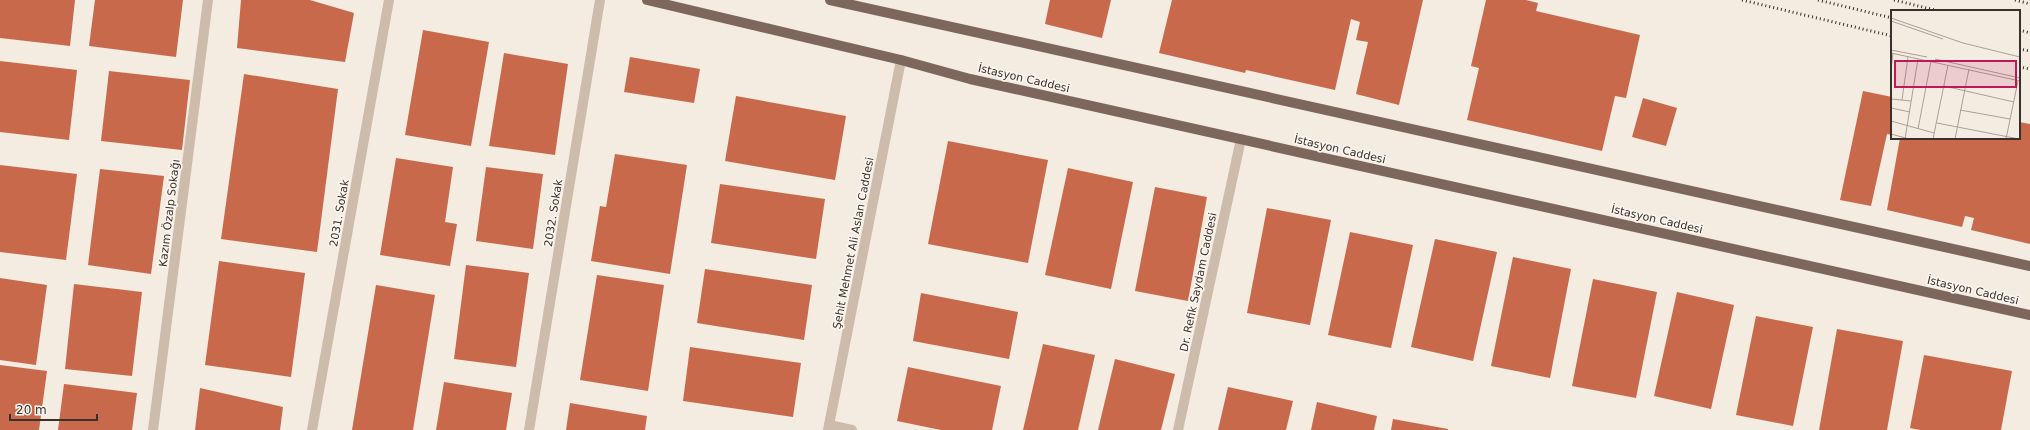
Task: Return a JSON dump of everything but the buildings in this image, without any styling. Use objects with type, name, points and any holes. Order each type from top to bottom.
[{"type":"main road","name":"İstasyon Caddesi","points":[[647,0],[901,60],[978,80],[2030,315]]},
{"type":"main road","points":[[830,0],[2030,266]]},
{"type":"street","name":"Kazım Özalp Sokağı","points":[[153,430],[208,0]]},
{"type":"street","name":"2031. Sokak","points":[[312,430],[389,0]]},
{"type":"street","name":"2032. Sokak","points":[[529,430],[600,0]]},
{"type":"street","name":"Şehit Mehmet Ali Aslan Caddesi","points":[[829,428],[901,60]]},
{"type":"street","name":"Dr. Refik Saydam Caddesi","points":[[1178,430],[1241,139]]},
{"type":"street","points":[[829,428],[852,430]]},
{"type":"railway","points":[[1742,0],[1891,36]]},
{"type":"railway","points":[[1818,0],[1891,18]]},
{"type":"railway","points":[[1894,0],[1935,10]]},
{"type":"railway","points":[[2015,0],[2030,4]]},
{"type":"railway","points":[[2020,30],[2030,33]]},
{"type":"railway","points":[[2020,49],[2030,51]]},
{"type":"railway","points":[[2020,67],[2030,69]]}]
